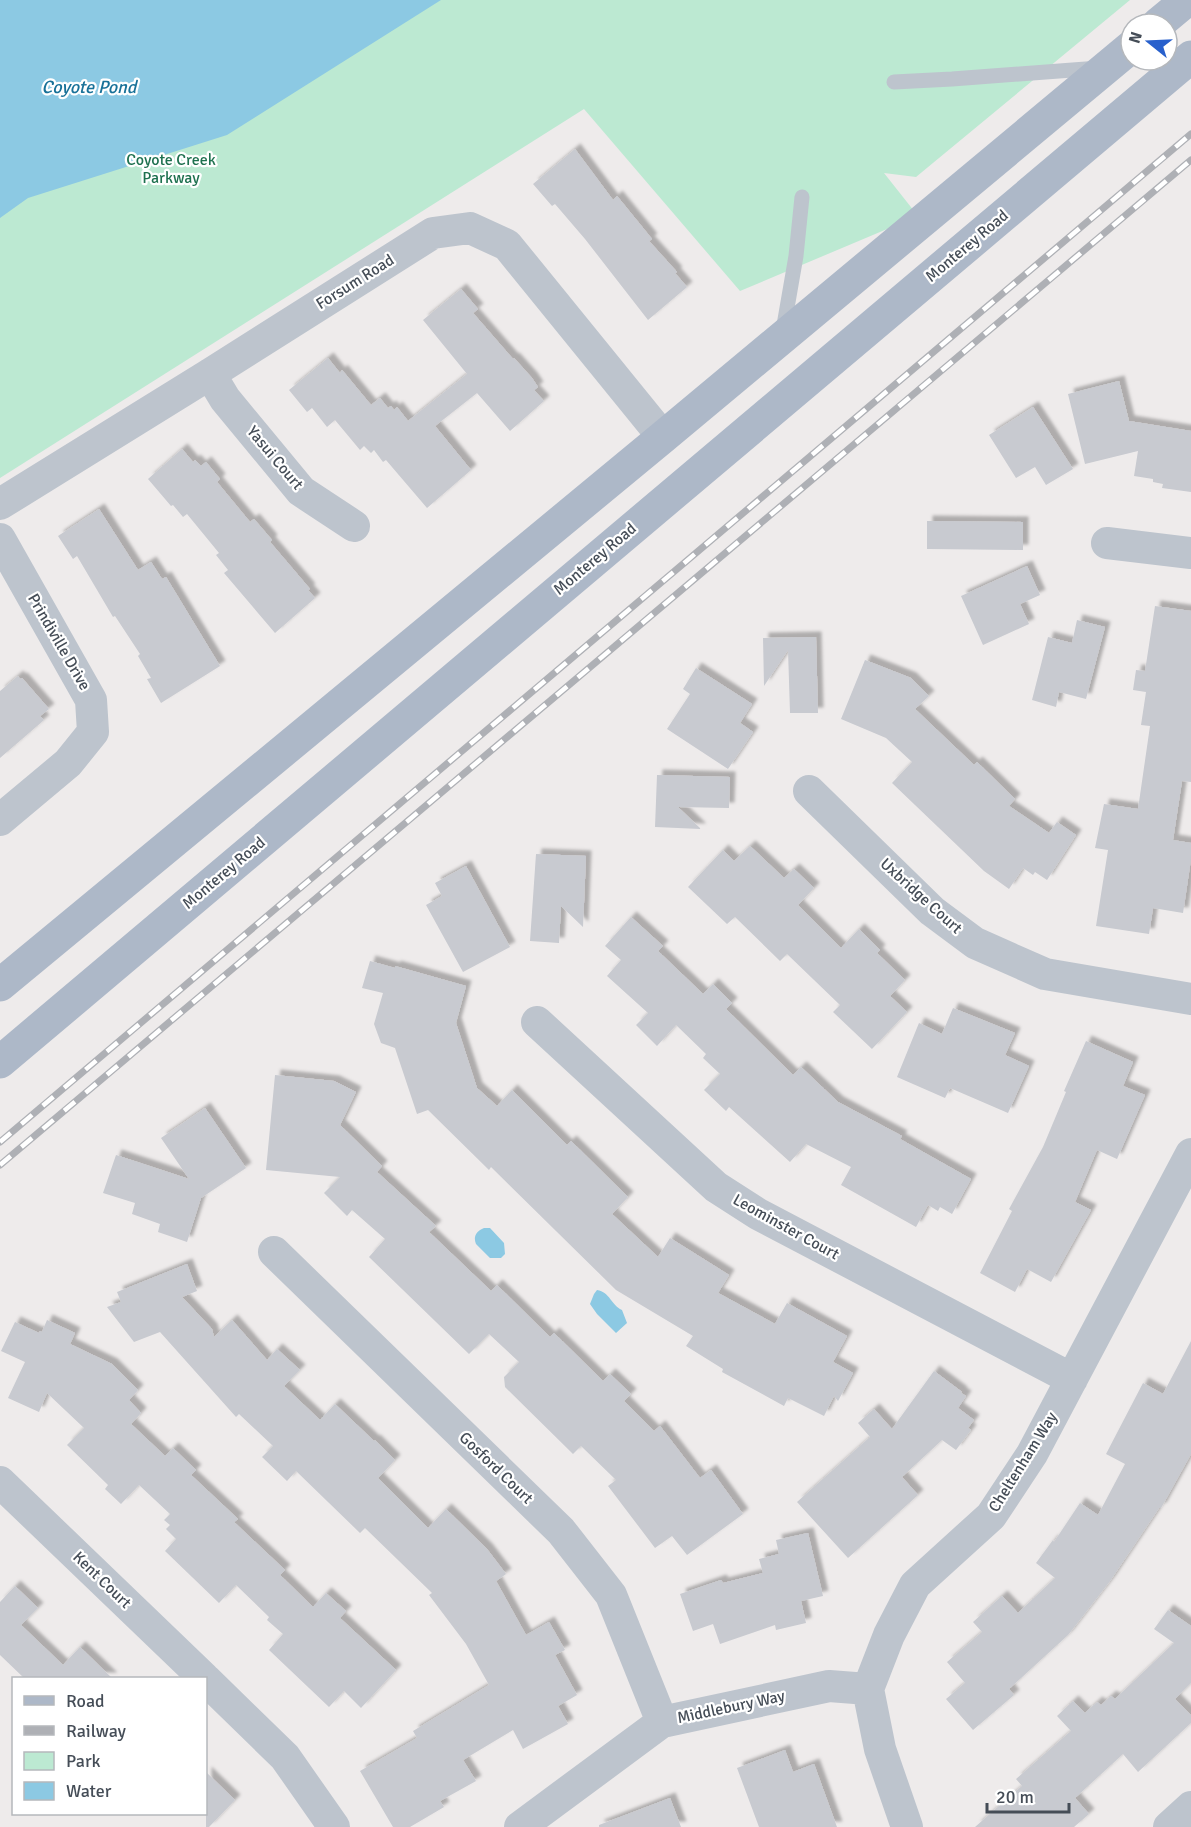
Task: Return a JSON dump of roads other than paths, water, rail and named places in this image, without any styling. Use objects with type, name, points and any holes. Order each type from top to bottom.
[{"type":"main road","points":[[1172,12],[1187,0]]},
{"type":"main road","points":[[0,985],[782,339],[1119,57]]},
{"type":"main road","name":"Monterey Road","points":[[0,1062],[1191,57]]},
{"type":"street","name":"Forsum Road","points":[[0,504],[433,233],[470,228],[507,245],[663,437]]},
{"type":"street","name":"Yasui Court","points":[[210,374],[225,399],[301,491],[354,526]]},
{"type":"street","name":"Prindiville Drive","points":[[0,539],[92,700],[93,732],[68,763],[0,819]]},
{"type":"street","points":[[1107,543],[1191,553]]},
{"type":"street","name":"Uxbridge Court","points":[[809,791],[932,911],[975,943],[1045,974],[1191,999]]},
{"type":"street","name":"Leominster Court","points":[[537,1022],[716,1187],[758,1214],[1072,1379]]},
{"type":"street","name":"Cheltenham Way","points":[[868,1689],[889,1635],[915,1585],[991,1516],[1032,1454],[1191,1154]]},
{"type":"street","name":"Gosford Court","points":[[274,1252],[561,1532],[611,1594],[662,1722]]},
{"type":"street","name":"Kent Court","points":[[0,1482],[203,1677]]},
{"type":"street","name":"Kent Court","points":[[207,1681],[285,1757],[334,1827]]},
{"type":"street","name":"Middlebury Way","points":[[520,1827],[662,1722],[829,1686],[868,1689]]},
{"type":"street","points":[[868,1689],[880,1749],[907,1827]]},
{"type":"street","points":[[1169,1827],[1191,1807]]},
{"type":"lane","points":[[894,82],[952,79],[1119,57]]},
{"type":"lane","points":[[782,339],[796,256],[802,197]]},
{"type":"water","name":"Coyote Pond","points":[[0,0],[441,0],[227,135],[28,198],[0,218]]},
{"type":"water","points":[[484,1228],[490,1228],[504,1243],[505,1254],[501,1258],[490,1258],[476,1244],[476,1235]]},
{"type":"water","points":[[597,1290],[605,1293],[622,1310],[627,1323],[616,1333],[590,1304]]},
{"type":"railway","points":[[0,1142],[1191,134]]},
{"type":"railway","points":[[0,1165],[1191,160]]},
{"type":"park label","name":"Coyote Creek Parkway","points":[[171,169]]}]
